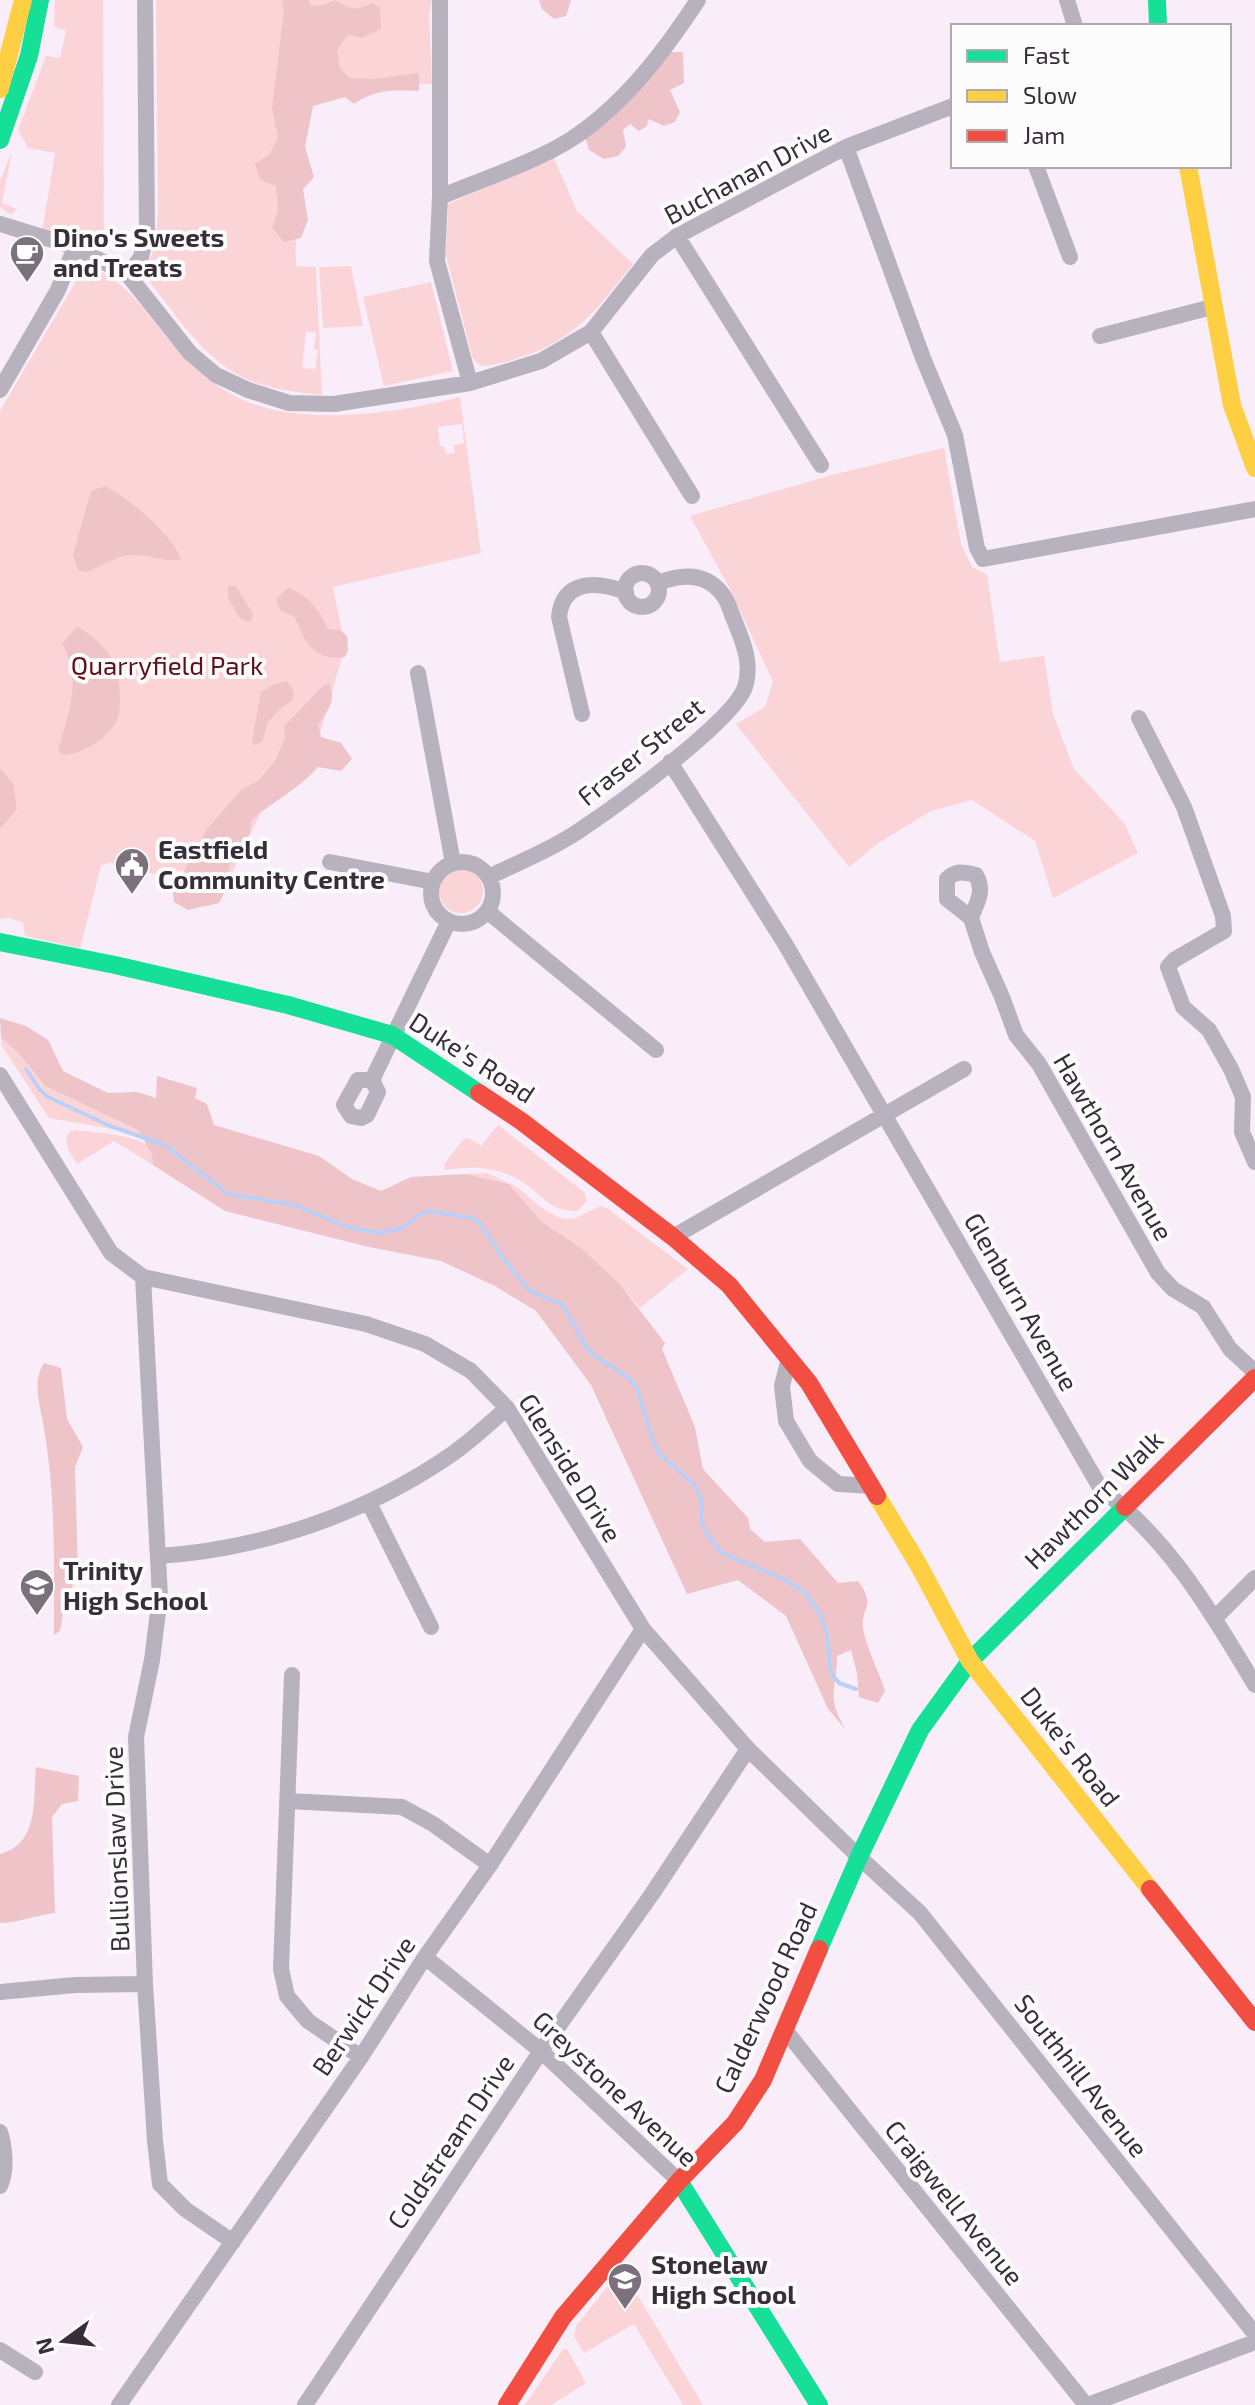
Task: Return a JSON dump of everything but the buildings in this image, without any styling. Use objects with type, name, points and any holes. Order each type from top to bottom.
[{"type":"main road","points":[[0,89],[23,0]]},
{"type":"main road","points":[[0,140],[29,56],[40,0]]},
{"type":"main road","points":[[1157,0],[1158,24]]},
{"type":"main road","points":[[1188,168],[1232,405],[1255,468]]},
{"type":"main road","name":"Duke's Road","points":[[0,942],[273,1002],[392,1035],[521,1121],[673,1237],[729,1285],[809,1383],[918,1564],[970,1661],[1255,2022]]},
{"type":"main road","name":"Hawthorn Walk","points":[[970,1661],[1255,1375]]},
{"type":"main road","name":"Calderwood Road","points":[[507,2405],[563,2317],[679,2181],[735,2123],[763,2080],[859,1857],[920,1730],[970,1661]]},
{"type":"main road","name":"Greystone Avenue","points":[[679,2181],[819,2405]]},
{"type":"street","points":[[128,275],[141,257],[147,233],[145,0]]},
{"type":"street","points":[[440,0],[437,261],[470,383]]},
{"type":"street","points":[[440,197],[568,141],[603,115],[674,35],[698,0]]},
{"type":"street","points":[[1067,0],[1074,24]]},
{"type":"street","name":"Buchanan Drive","points":[[0,224],[75,247],[128,275],[190,353],[216,375],[248,390],[289,403],[334,404],[470,383],[541,361],[591,332],[652,255],[677,236],[846,147],[951,107]]},
{"type":"street","points":[[846,147],[955,435],[977,548],[983,559],[1255,509]]},
{"type":"street","points":[[1037,168],[1070,257]]},
{"type":"street","points":[[677,236],[821,465]]},
{"type":"street","points":[[0,390],[58,290],[75,247]]},
{"type":"street","points":[[1100,336],[1212,307]]},
{"type":"street","points":[[591,332],[692,496]]},
{"type":"street","points":[[647,574],[658,583],[658,597],[646,607],[630,602],[626,592],[628,582],[636,575],[647,574]]},
{"type":"street","name":"Fraser Street","points":[[489,877],[585,828],[734,708],[745,687],[748,661],[745,645],[723,595],[701,579],[684,574],[658,583]]},
{"type":"street","points":[[582,714],[559,617],[560,603],[574,589],[595,585],[626,592]]},
{"type":"street","points":[[418,673],[453,863]]},
{"type":"street","points":[[1139,718],[1184,807],[1223,916],[1224,931],[1174,960],[1168,967],[1183,1007],[1209,1030],[1228,1063],[1243,1097],[1242,1132],[1255,1162]]},
{"type":"street","name":"Glenburn Avenue","points":[[670,762],[784,942],[1101,1489],[1123,1506],[1165,1549],[1215,1618],[1255,1685]]},
{"type":"street","points":[[461,861],[478,866],[489,877],[493,894],[487,911],[470,923],[449,921],[435,909],[431,891],[433,882],[444,867],[453,863],[461,861]]},
{"type":"street","points":[[330,862],[433,882]]},
{"type":"street","points":[[487,911],[656,1050]]},
{"type":"street","name":"Hawthorn Avenue","points":[[971,918],[1016,1035],[1039,1064],[1158,1273],[1173,1289],[1203,1307],[1230,1349],[1255,1375]]},
{"type":"street","points":[[372,1080],[449,921]]},
{"type":"street","points":[[673,1237],[964,1069]]},
{"type":"street","name":"Glenside Drive","points":[[0,1075],[111,1253],[143,1277],[366,1324],[425,1344],[471,1371],[507,1408],[643,1629],[748,1749],[859,1857]]},
{"type":"street","name":"Bullionslaw Drive","points":[[143,1277],[160,1596],[152,1660],[136,1737],[145,1984],[160,2184],[185,2209],[233,2242]]},
{"type":"street","points":[[789,1358],[782,1386],[786,1421],[810,1461],[838,1484],[872,1486]]},
{"type":"street","points":[[158,1556],[192,1554],[265,1541],[369,1503],[456,1452],[507,1408]]},
{"type":"street","points":[[369,1503],[431,1627]]},
{"type":"street","points":[[1215,1618],[1255,1578]]},
{"type":"street","name":"Berwick Drive","points":[[119,2405],[361,2057],[643,1629]]},
{"type":"street","points":[[292,1675],[281,1969],[287,1996],[308,2021],[361,2057]]},
{"type":"street","name":"Coldstream Drive","points":[[305,2405],[541,2051],[652,1894],[748,1749]]},
{"type":"street","points":[[288,1801],[402,1807],[433,1824],[490,1865]]},
{"type":"street","name":"Southhill Avenue","points":[[859,1857],[920,1913],[1255,2334]]},
{"type":"street","name":"Greystone Avenue","points":[[425,1957],[541,2051],[679,2181]]},
{"type":"street","points":[[0,1992],[67,1985],[145,1984]]},
{"type":"street","name":"Craigwell Avenue","points":[[785,2030],[1087,2405]]},
{"type":"street","points":[[0,2132],[4,2144],[3,2181],[0,2186]]},
{"type":"street","points":[[1087,2405],[1255,2342]]},
{"type":"street","points":[[0,2350],[35,2372]]},
{"type":"green space","points":[[55,0],[103,0],[104,246],[42,231],[55,153],[28,148],[18,130],[46,56],[60,58],[66,31],[54,26]]},
{"type":"green space","points":[[156,0],[432,0],[429,15],[432,84],[294,87],[296,266],[316,267],[322,395],[281,389],[242,377],[200,344],[143,274],[154,249],[158,213]],"holes":[[[306,331],[316,333],[314,349],[318,350],[315,369],[302,368]]]},
{"type":"green space","points":[[12,151],[2,203],[17,209],[11,215],[0,207],[0,181]]},
{"type":"green space","points":[[554,158],[577,211],[633,264],[596,309],[570,332],[538,351],[481,366],[473,359],[446,256],[448,204]]},
{"type":"green space","name":"Quarryfield Park","points":[[86,264],[128,292],[179,351],[217,385],[256,405],[283,412],[344,415],[405,409],[460,397],[481,553],[333,587],[345,647],[307,777],[267,799],[232,873],[189,869],[158,875],[110,862],[101,866],[80,948],[25,936],[23,923],[10,918],[0,919],[0,411]],"holes":[[[462,424],[464,443],[454,445],[455,453],[446,454],[444,446],[440,446],[438,427]]]},
{"type":"green space","points":[[351,266],[363,326],[323,328],[319,267]]},
{"type":"green space","points":[[431,282],[453,371],[384,386],[363,297]]},
{"type":"green space","points":[[944,448],[961,544],[972,567],[987,575],[1000,662],[1044,656],[1053,714],[1074,769],[1124,823],[1138,853],[1053,898],[1035,841],[972,800],[931,811],[877,844],[849,867],[736,724],[765,707],[773,682],[730,589],[690,516],[836,474]]},
{"type":"green space","points":[[461,869],[476,876],[483,891],[476,906],[461,913],[446,906],[439,891],[446,876]]},
{"type":"green space","points":[[1,1037],[45,1086],[141,1134],[49,1118],[2,1046]]},
{"type":"green space","points":[[498,1125],[584,1192],[587,1201],[577,1211],[560,1209],[505,1173],[476,1168],[445,1170],[444,1164],[464,1139],[469,1138],[481,1146]]},
{"type":"green space","points":[[70,1131],[142,1142],[151,1151],[153,1165],[114,1141],[77,1164],[66,1140]]},
{"type":"green space","points":[[487,1173],[517,1187],[543,1209],[560,1218],[573,1219],[601,1206],[608,1209],[688,1269],[640,1308],[619,1283],[581,1248],[542,1222],[509,1184],[466,1174]]},
{"type":"green space","points":[[621,2270],[703,2405],[683,2405],[634,2324],[584,2353],[574,2337],[576,2326]]},
{"type":"green space","points":[[563,2349],[567,2349],[586,2383],[551,2405],[525,2405]]},
{"type":"shaded area","points":[[282,0],[309,0],[310,5],[321,6],[336,0],[354,8],[372,3],[380,8],[381,29],[362,38],[348,35],[337,50],[340,68],[350,78],[375,79],[419,73],[419,91],[377,93],[354,104],[345,97],[313,106],[305,147],[314,177],[303,189],[308,220],[301,238],[284,242],[272,228],[278,210],[276,186],[260,180],[255,164],[270,154],[278,137],[272,109],[284,10]]},
{"type":"shaded area","points":[[539,0],[571,0],[566,16],[554,19],[542,9]]},
{"type":"shaded area","points":[[671,52],[683,52],[684,83],[670,90],[680,112],[675,122],[664,126],[648,119],[647,126],[639,131],[630,124],[623,130],[626,147],[618,156],[604,159],[589,150],[585,136]]},
{"type":"shaded area","points":[[105,486],[148,518],[169,539],[181,559],[128,555],[86,572],[78,570],[73,555],[91,491]]},
{"type":"shaded area","points":[[228,586],[236,586],[253,614],[252,620],[240,619],[228,597]]},
{"type":"shaded area","points":[[288,588],[312,604],[328,629],[340,630],[347,636],[345,657],[335,658],[318,653],[307,642],[295,617],[280,610],[276,599]]},
{"type":"shaded area","points":[[77,626],[97,641],[113,661],[119,680],[119,711],[103,738],[80,751],[64,755],[58,751],[73,683],[72,670],[62,644]]},
{"type":"shaded area","points":[[287,681],[293,690],[293,700],[268,722],[262,742],[254,745],[252,740],[261,692]]},
{"type":"shaded area","points":[[329,683],[332,700],[318,725],[321,737],[341,743],[352,759],[341,771],[318,767],[251,820],[248,838],[233,858],[219,903],[188,910],[174,902],[172,885],[184,871],[207,829],[242,789],[258,781],[275,761],[285,738],[284,726]]},
{"type":"shaded area","points":[[0,768],[13,783],[17,809],[0,829]]},
{"type":"shaded area","points":[[0,1018],[26,1026],[48,1040],[63,1071],[108,1093],[137,1092],[156,1098],[157,1076],[197,1088],[195,1098],[207,1104],[214,1125],[319,1156],[352,1179],[381,1191],[411,1177],[466,1174],[509,1184],[542,1222],[581,1248],[619,1283],[665,1343],[662,1349],[695,1427],[703,1469],[748,1518],[750,1529],[765,1542],[800,1539],[838,1583],[858,1581],[864,1589],[867,1601],[863,1629],[885,1691],[878,1703],[859,1697],[851,1650],[837,1656],[834,1701],[846,1730],[828,1709],[786,1616],[738,1580],[687,1594],[591,1385],[536,1311],[495,1286],[441,1261],[369,1247],[225,1211],[153,1165],[152,1154],[138,1130],[45,1086],[1,1037]]},
{"type":"shaded area","points":[[44,1363],[61,1368],[67,1419],[83,1447],[75,1467],[78,1571],[64,1609],[60,1631],[54,1635],[52,1506],[48,1455],[37,1387]]},
{"type":"shaded area","points":[[36,1767],[79,1776],[78,1801],[62,1804],[52,1817],[55,1913],[0,1923],[0,1854],[13,1849],[28,1831],[34,1806]]},
{"type":"waterway","points":[[26,1069],[48,1097],[110,1126],[165,1145],[228,1194],[294,1205],[347,1227],[379,1233],[403,1228],[429,1211],[479,1222],[530,1291],[563,1305],[589,1352],[630,1379],[637,1388],[654,1444],[661,1456],[693,1483],[701,1499],[702,1524],[722,1553],[786,1580],[805,1593],[820,1613],[826,1630],[831,1673],[839,1683],[856,1689]]},
{"type":"traffic: fast","points":[[0,140],[29,56],[40,0]]},
{"type":"traffic: fast","points":[[1157,0],[1158,24]]},
{"type":"traffic: fast","points":[[0,942],[288,1005],[392,1035],[479,1093]]},
{"type":"traffic: fast","points":[[819,1949],[920,1730],[970,1661],[1125,1507]]},
{"type":"traffic: fast","points":[[679,2181],[819,2405]]},
{"type":"traffic: slow","points":[[0,89],[23,0]]},
{"type":"traffic: slow","points":[[1188,168],[1232,405],[1255,468]]},
{"type":"traffic: slow","points":[[877,1496],[970,1661],[1150,1889]]},
{"type":"traffic: jam","points":[[479,1093],[521,1121],[673,1237],[729,1285],[809,1383],[877,1496]]},
{"type":"traffic: jam","points":[[1125,1507],[1255,1378]]},
{"type":"traffic: jam","points":[[1150,1889],[1255,2022]]},
{"type":"traffic: jam","points":[[507,2405],[563,2317],[679,2181],[735,2123],[763,2080],[819,1949]]},
{"type":"place","name":"Dino's Sweets and Treats","points":[[27,284]]},
{"type":"place","name":"Eastfield Community Centre","points":[[132,896]]},
{"type":"place","name":"Trinity High School","points":[[37,1617]]},
{"type":"place","name":"Stonelaw High School","points":[[625,2311]]}]
